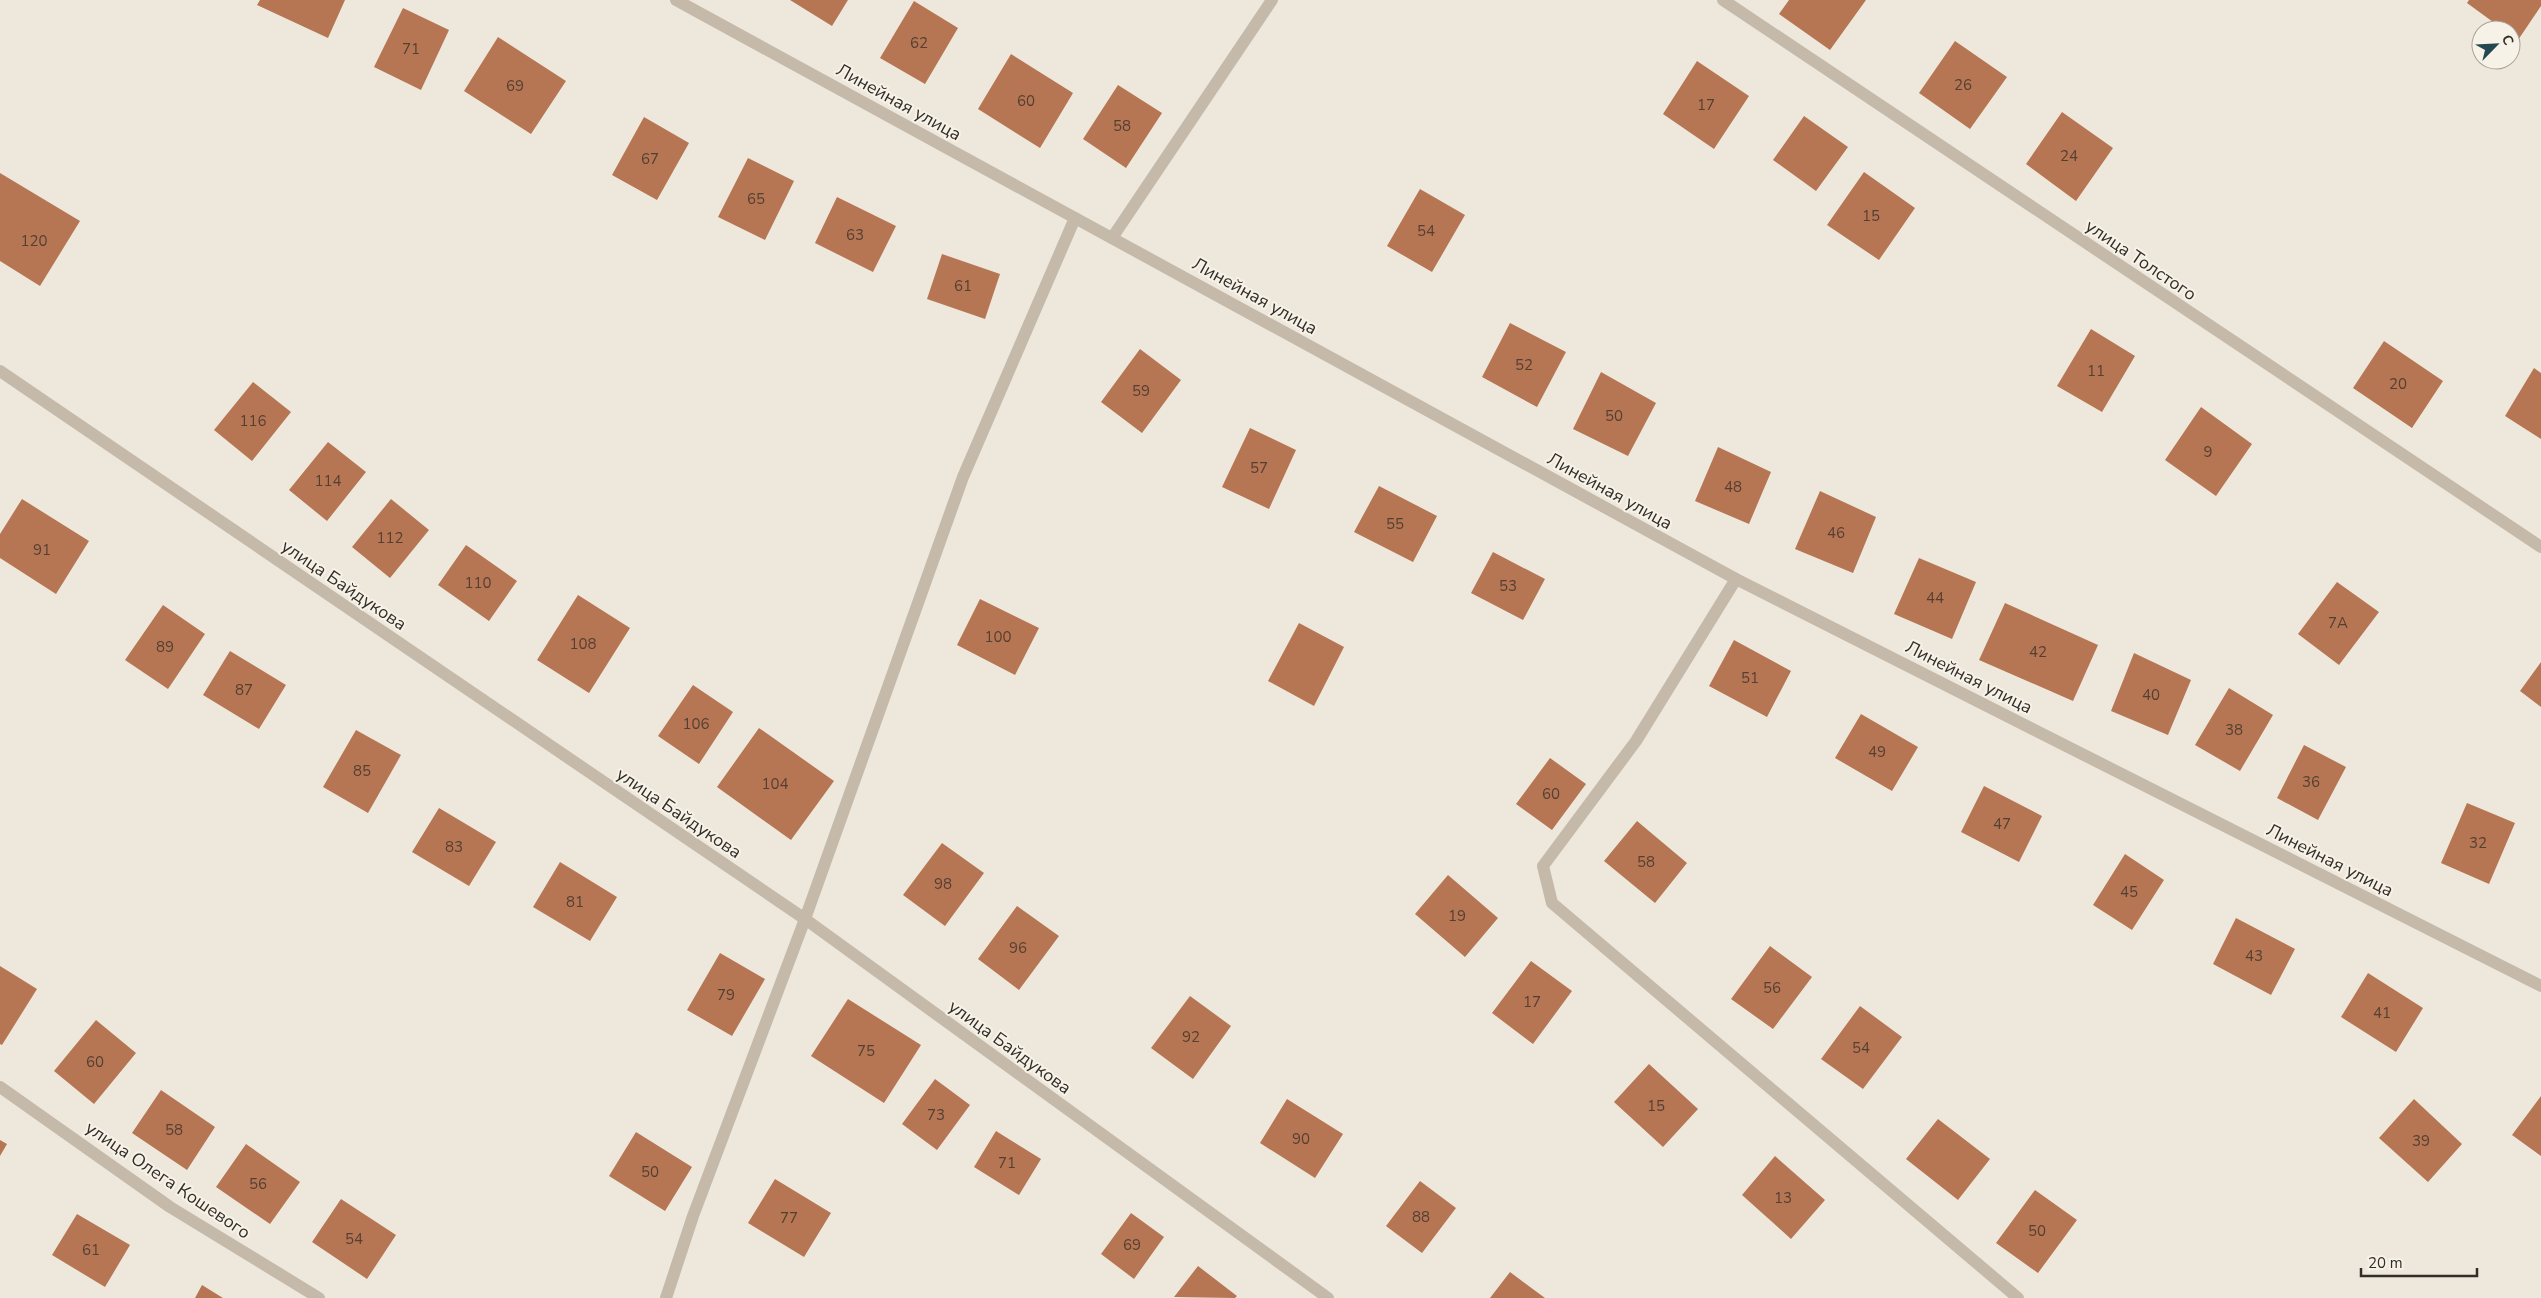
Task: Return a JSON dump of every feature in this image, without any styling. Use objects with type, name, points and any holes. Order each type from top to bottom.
[{"type":"street","name":"Линейная улица","points":[[676,0],[1736,579],[2541,986]]},
{"type":"street","points":[[1112,238],[1272,0]]},
{"type":"street","name":"улица Толстого","points":[[1722,0],[2541,547]]},
{"type":"street","points":[[666,1298],[694,1216],[805,919],[963,477],[1075,218]]},
{"type":"street","name":"улица Байдукова","points":[[0,371],[805,919],[1328,1298]]},
{"type":"street","points":[[1736,579],[1636,741],[1543,866],[1552,903],[2018,1298]]},
{"type":"street","name":"улица Олега Кошевого","points":[[0,1087],[170,1206],[319,1298]]},
{"type":"building","points":[[260,0],[345,0],[328,38],[257,5]]},
{"type":"building","points":[[790,0],[848,0],[832,26]]},
{"type":"building","points":[[1789,0],[1866,0],[1830,50],[1779,14]]},
{"type":"building","points":[[2469,0],[2541,0],[2541,6],[2521,36],[2521,20],[2490,20],[2467,3]]},
{"type":"building","points":[[914,1],[958,28],[925,84],[880,58]]},
{"type":"building","points":[[403,8],[449,30],[421,90],[374,67]]},
{"type":"building","points":[[498,37],[566,81],[531,134],[464,91]]},
{"type":"building","points":[[1955,41],[2007,77],[1970,129],[1919,93]]},
{"type":"building","points":[[1011,54],[1073,93],[1040,148],[978,109]]},
{"type":"building","points":[[1697,61],[1749,96],[1714,149],[1663,114]]},
{"type":"building","points":[[1118,85],[1162,113],[1126,168],[1083,139]]},
{"type":"building","points":[[2062,112],[2113,148],[2076,201],[2026,164]]},
{"type":"building","points":[[1804,116],[1848,147],[1816,191],[1773,160]]},
{"type":"building","points":[[644,117],[689,143],[657,200],[612,175]]},
{"type":"building","points":[[748,158],[794,181],[765,240],[718,217]]},
{"type":"building","points":[[1864,172],[1915,208],[1879,260],[1827,225]]},
{"type":"building","points":[[0,173],[80,221],[40,286],[0,261]]},
{"type":"building","points":[[1420,189],[1465,215],[1432,272],[1387,246]]},
{"type":"building","points":[[837,197],[896,226],[873,272],[815,243]]},
{"type":"building","points":[[942,254],[1000,274],[985,319],[927,299]]},
{"type":"building","points":[[1510,323],[1566,352],[1537,407],[1482,377]]},
{"type":"building","points":[[2091,329],[2135,356],[2102,412],[2057,386]]},
{"type":"building","points":[[2384,341],[2443,381],[2412,428],[2353,388]]},
{"type":"building","points":[[1140,349],[1181,380],[1142,433],[1101,402]]},
{"type":"building","points":[[2534,368],[2541,373],[2541,439],[2505,416]]},
{"type":"building","points":[[1601,372],[1656,403],[1628,456],[1573,429]]},
{"type":"building","points":[[253,382],[291,412],[252,461],[214,430]]},
{"type":"building","points":[[2201,407],[2252,444],[2216,496],[2165,460]]},
{"type":"building","points":[[1250,428],[1296,450],[1269,509],[1222,487]]},
{"type":"building","points":[[328,442],[366,472],[327,521],[289,490]]},
{"type":"building","points":[[1718,447],[1771,472],[1749,524],[1695,501]]},
{"type":"building","points":[[1379,486],[1437,516],[1413,562],[1354,532]]},
{"type":"building","points":[[1820,491],[1876,517],[1853,573],[1795,549]]},
{"type":"building","points":[[22,499],[89,541],[56,594],[0,558],[0,534]]},
{"type":"building","points":[[391,499],[429,530],[390,578],[352,547]]},
{"type":"building","points":[[466,545],[517,581],[489,621],[438,585]]},
{"type":"building","points":[[1493,552],[1545,579],[1523,620],[1471,593]]},
{"type":"building","points":[[1919,558],[1976,582],[1952,639],[1894,614]]},
{"type":"building","points":[[2337,582],[2379,612],[2339,665],[2298,634]]},
{"type":"building","points":[[578,595],[630,628],[589,693],[537,660]]},
{"type":"building","points":[[980,599],[1039,628],[1015,675],[957,645]]},
{"type":"building","points":[[2005,603],[2098,645],[2073,701],[1979,660]]},
{"type":"building","points":[[163,605],[205,634],[168,689],[125,660]]},
{"type":"building","points":[[1299,623],[1344,647],[1314,706],[1268,681]]},
{"type":"building","points":[[1734,640],[1791,671],[1767,717],[1709,686]]},
{"type":"building","points":[[230,651],[286,685],[259,729],[203,695]]},
{"type":"building","points":[[2134,653],[2191,680],[2168,735],[2111,711]]},
{"type":"building","points":[[2541,662],[2541,707],[2520,691]]},
{"type":"building","points":[[693,685],[733,712],[699,764],[658,736]]},
{"type":"building","points":[[2229,688],[2273,715],[2240,771],[2195,745]]},
{"type":"building","points":[[1861,714],[1918,747],[1892,791],[1835,758]]},
{"type":"building","points":[[759,728],[834,781],[791,840],[717,787]]},
{"type":"building","points":[[356,730],[401,755],[368,813],[323,787]]},
{"type":"building","points":[[2304,745],[2346,767],[2318,820],[2277,798]]},
{"type":"building","points":[[1550,758],[1586,784],[1552,830],[1516,804]]},
{"type":"building","points":[[1984,786],[2042,816],[2019,862],[1961,832]]},
{"type":"building","points":[[2467,803],[2515,823],[2489,884],[2441,863]]},
{"type":"building","points":[[439,808],[496,842],[469,886],[412,852]]},
{"type":"building","points":[[1637,821],[1687,863],[1655,903],[1604,861]]},
{"type":"building","points":[[942,843],[984,873],[945,926],[903,895]]},
{"type":"building","points":[[2125,854],[2164,880],[2132,930],[2093,905]]},
{"type":"building","points":[[560,862],[617,897],[590,941],[533,907]]},
{"type":"building","points":[[1448,875],[1498,918],[1465,957],[1415,914]]},
{"type":"building","points":[[1017,906],[1059,936],[1019,990],[978,959]]},
{"type":"building","points":[[2236,918],[2295,949],[2271,995],[2213,964]]},
{"type":"building","points":[[1770,946],[1812,977],[1773,1029],[1731,999]]},
{"type":"building","points":[[720,953],[765,979],[732,1036],[687,1010]]},
{"type":"building","points":[[1531,961],[1572,991],[1533,1044],[1492,1013]]},
{"type":"building","points":[[0,966],[37,989],[2,1045],[0,1044]]},
{"type":"building","points":[[2368,973],[2423,1008],[2396,1052],[2341,1017]]},
{"type":"building","points":[[1190,996],[1231,1026],[1193,1079],[1151,1048]]},
{"type":"building","points":[[848,999],[921,1045],[884,1103],[811,1056]]},
{"type":"building","points":[[1860,1006],[1902,1037],[1863,1089],[1821,1059]]},
{"type":"building","points":[[96,1020],[136,1053],[94,1104],[54,1071]]},
{"type":"building","points":[[1649,1064],[1698,1109],[1663,1147],[1614,1102]]},
{"type":"building","points":[[935,1079],[970,1105],[937,1150],[902,1124]]},
{"type":"building","points":[[161,1090],[215,1127],[187,1170],[132,1133]]},
{"type":"building","points":[[2541,1096],[2541,1156],[2512,1135]]},
{"type":"building","points":[[1287,1099],[1343,1134],[1315,1178],[1260,1143]]},
{"type":"building","points":[[2414,1099],[2462,1144],[2428,1182],[2379,1138]]},
{"type":"building","points":[[1938,1119],[1990,1159],[1958,1200],[1906,1159]]},
{"type":"building","points":[[996,1131],[1041,1159],[1019,1195],[974,1167]]},
{"type":"building","points":[[636,1132],[692,1167],[665,1211],[609,1176]]},
{"type":"building","points":[[0,1140],[7,1144],[0,1156]]},
{"type":"building","points":[[246,1144],[300,1182],[270,1224],[216,1187]]},
{"type":"building","points":[[1775,1156],[1825,1200],[1791,1239],[1742,1195]]},
{"type":"building","points":[[775,1179],[831,1213],[804,1257],[748,1223]]},
{"type":"building","points":[[1420,1181],[1456,1208],[1422,1253],[1386,1226]]},
{"type":"building","points":[[2035,1190],[2077,1220],[2038,1273],[1996,1243]]},
{"type":"building","points":[[341,1199],[396,1235],[367,1279],[312,1242]]},
{"type":"building","points":[[1131,1213],[1164,1237],[1134,1279],[1101,1254]]},
{"type":"building","points":[[77,1214],[130,1245],[105,1287],[52,1255]]},
{"type":"building","points":[[1198,1266],[1237,1296],[1235,1298],[1174,1297]]},
{"type":"building","points":[[1510,1272],[1545,1298],[1490,1298]]},
{"type":"building","points":[[202,1285],[223,1298],[195,1298]]}]
